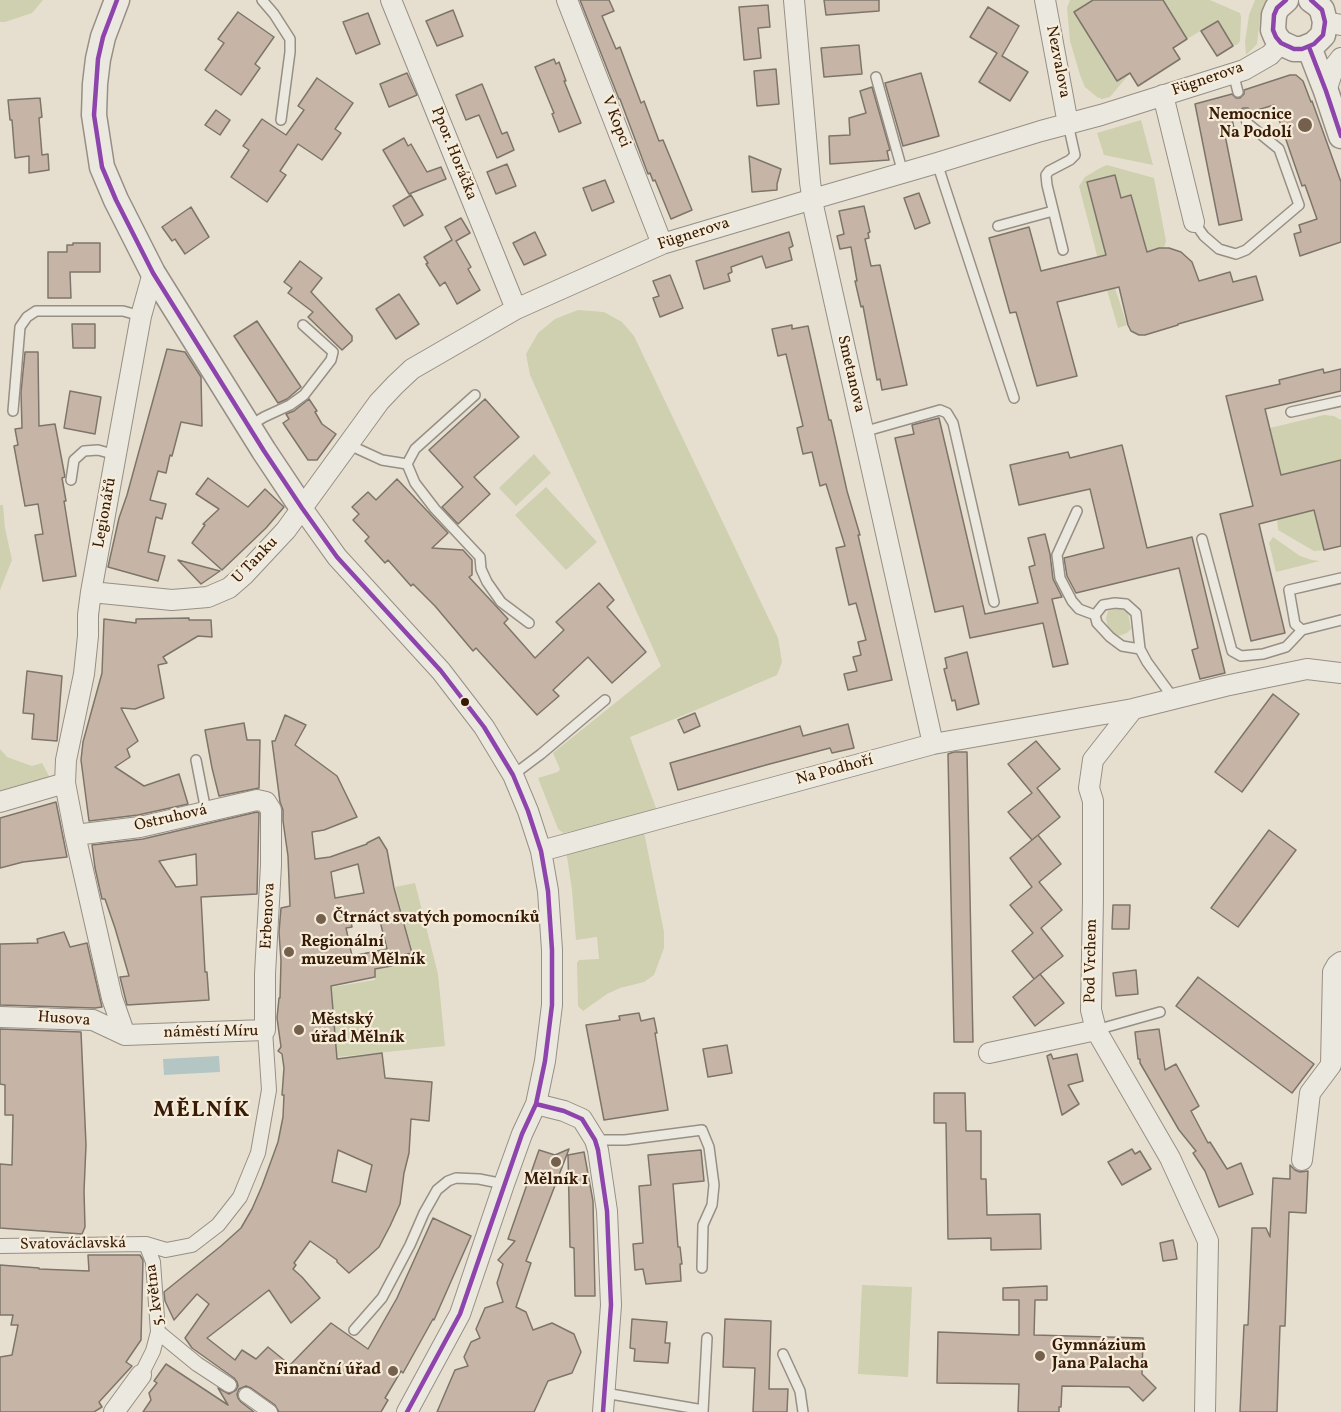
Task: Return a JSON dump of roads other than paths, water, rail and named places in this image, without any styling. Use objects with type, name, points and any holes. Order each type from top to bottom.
[{"type":"street","points":[[117,0],[103,37],[98,59],[94,115],[102,167],[116,200],[153,273],[302,508],[337,556],[441,671],[483,727],[513,775],[541,851],[548,891],[552,950],[552,1005],[545,1061],[536,1104],[522,1134],[460,1314],[407,1412]]},
{"type":"street","name":"Ppor. Horáčka","points":[[391,0],[516,309]]},
{"type":"street","name":"V Kopci","points":[[567,0],[662,244]]},
{"type":"street","name":"Smetanova","points":[[794,0],[814,210],[933,744]]},
{"type":"street","name":"Nezvalova","points":[[1045,0],[1068,124]]},
{"type":"street","points":[[1286,0],[1277,8],[1272,22],[1273,30],[1281,43],[1294,49],[1314,44],[1333,24],[1311,0]]},
{"type":"street","name":"Fügnerova","points":[[302,508],[379,402],[412,369],[516,309],[662,244],[1163,95],[1236,82],[1244,70],[1270,55],[1281,43]]},
{"type":"street","points":[[1309,47],[1341,136]]},
{"type":"street","points":[[1326,91],[1341,58]]},
{"type":"street","name":"Fügnerova","points":[[1163,95],[1194,222]]},
{"type":"street","name":"Legionářů","points":[[124,1035],[112,998],[65,783],[66,760],[84,674],[91,592],[141,316],[153,273]]},
{"type":"street","name":"U Tanku","points":[[91,592],[172,600],[208,597],[229,588],[244,574],[286,530],[302,508]]},
{"type":"street","points":[[1133,709],[1225,686],[1307,669],[1341,673]]},
{"type":"street","name":"Na Podhoří","points":[[541,851],[933,744],[1133,709]]},
{"type":"street","name":"Pod Vrchem","points":[[1133,709],[1093,760],[1089,788],[1093,801],[1094,900],[1090,1010],[1096,1030],[1170,1158],[1208,1241],[1205,1412]]},
{"type":"street","points":[[0,801],[65,783]]},
{"type":"street","name":"Ostruhová","points":[[75,835],[140,827],[257,800],[266,802]]},
{"type":"street","name":"Erbenova","points":[[265,1030],[271,865],[271,810],[266,802]]},
{"type":"street","points":[[1302,1160],[1310,1093],[1331,1065],[1333,972],[1341,962]]},
{"type":"street","name":"Husova","points":[[0,1017],[93,1020],[124,1035]]},
{"type":"street","name":"náměstí Míru","points":[[124,1035],[224,1025],[265,1030],[269,1090],[258,1153],[240,1197],[219,1225],[192,1245],[166,1250],[146,1244]]},
{"type":"street","points":[[989,1053],[1096,1030]]},
{"type":"street","points":[[536,1104],[564,1111],[582,1119],[595,1140],[598,1150],[607,1210],[610,1305],[604,1402]]},
{"type":"street","name":"Svatováclavská","points":[[0,1246],[146,1244]]},
{"type":"street","name":"5. května","points":[[146,1244],[153,1262],[158,1332],[197,1364],[229,1385]]},
{"type":"street","points":[[114,1412],[141,1375],[153,1351],[158,1332]]},
{"type":"street","points":[[246,1395],[270,1412]]},
{"type":"lane","points":[[262,0],[290,39],[281,120]]},
{"type":"lane","points":[[876,77],[903,172]]},
{"type":"lane","points":[[1194,222],[1204,236],[1219,249],[1236,254],[1246,250],[1299,205],[1279,149],[1247,123],[1245,114]]},
{"type":"lane","points":[[1063,250],[1046,175],[1075,155],[1068,124]]},
{"type":"lane","points":[[937,163],[1014,398]]},
{"type":"lane","points":[[998,225],[1053,211]]},
{"type":"lane","points":[[13,411],[20,327],[27,317],[36,312],[55,311],[123,311],[141,316]]},
{"type":"lane","points":[[249,426],[290,405],[304,395],[331,360],[333,352],[303,325]]},
{"type":"lane","points":[[407,464],[415,449],[475,394]]},
{"type":"lane","points":[[1291,412],[1341,401]]},
{"type":"lane","points":[[863,432],[940,410],[947,413],[953,423],[994,602]]},
{"type":"lane","points":[[349,442],[358,449],[382,460],[407,464]]},
{"type":"lane","points":[[71,480],[74,459],[84,451],[98,450],[116,455]]},
{"type":"lane","points":[[407,464],[415,483],[435,509],[480,557],[480,569],[501,602],[529,623]]},
{"type":"lane","points":[[1077,511],[1057,555],[1060,578],[1079,609],[1095,615]]},
{"type":"lane","points":[[1202,539],[1232,651],[1240,656],[1263,654],[1286,647],[1302,630],[1341,620]]},
{"type":"lane","points":[[1302,630],[1295,624],[1289,590],[1341,578]]},
{"type":"lane","points":[[1095,615],[1104,605],[1115,603],[1126,604],[1136,613],[1140,649],[1174,699]]},
{"type":"lane","points":[[1095,615],[1097,623],[1110,637],[1122,646],[1140,649]]},
{"type":"lane","points":[[513,775],[605,700]]},
{"type":"lane","points":[[196,760],[206,811]]},
{"type":"lane","points":[[1096,1030],[1160,1012]]},
{"type":"lane","points":[[595,1140],[625,1140],[702,1130],[708,1147],[714,1185],[712,1205],[703,1225],[702,1268]]},
{"type":"lane","points":[[354,1330],[382,1298],[437,1190],[456,1178],[479,1179],[504,1184]]},
{"type":"lane","points":[[604,1402],[703,1411],[706,1338]]},
{"type":"lane","points":[[783,1354],[801,1391],[803,1412]]},
{"type":"place","name":"Nemocnice Na Podolí","points":[[1305,125]]},
{"type":"place","name":"Čtrnáct svatých pomocníků","points":[[321,919]]},
{"type":"place","name":"Regionální muzeum Mělník","points":[[289,952]]},
{"type":"place","name":"Městský úřad Mělník","points":[[299,1030]]},
{"type":"place","name":"Mělník 1","points":[[556,1162]]},
{"type":"place","name":"Gymnázium Jana Palacha","points":[[1040,1356]]},
{"type":"place","name":"Finanční úřad","points":[[393,1371]]},
{"type":"district","name":"MĚLNÍK","points":[[202,1112]]}]
